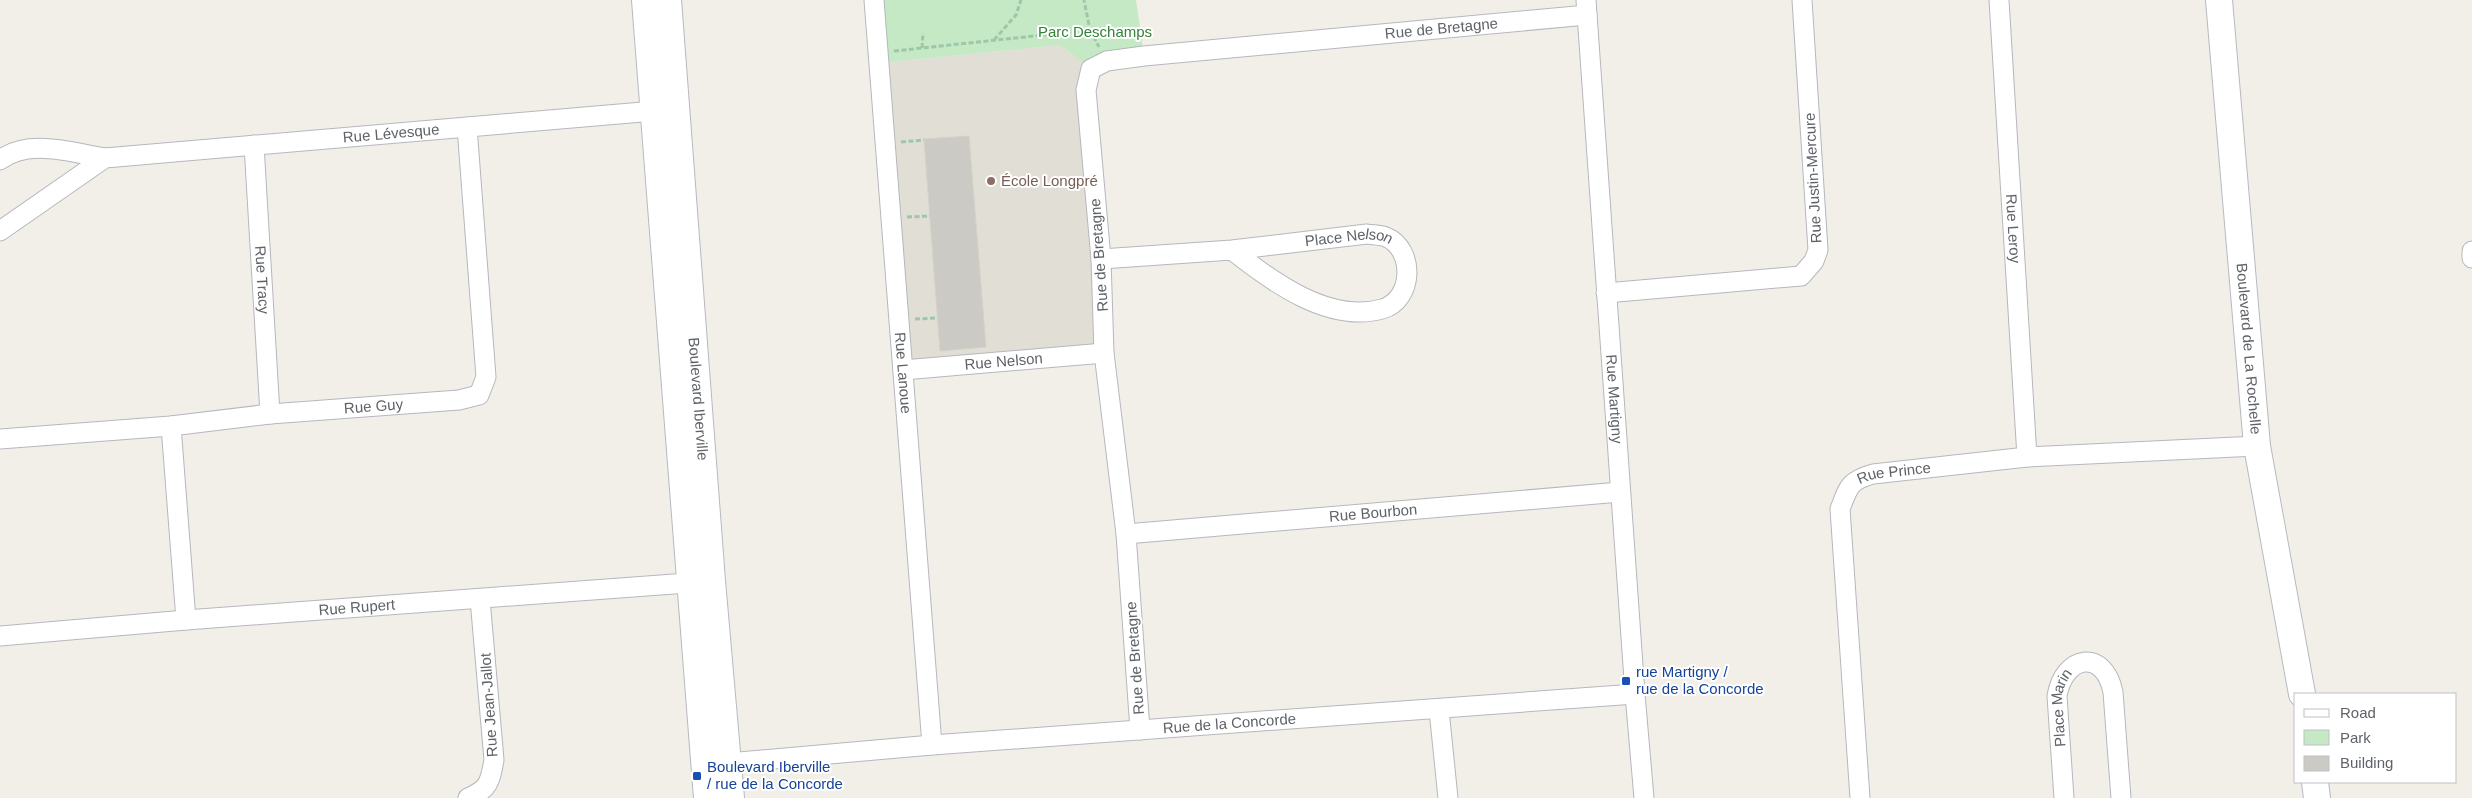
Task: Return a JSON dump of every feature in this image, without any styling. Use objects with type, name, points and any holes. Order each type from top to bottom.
[{"type":"street","name":"Boulevard Iberville","points":[[645,0],[666,110]]},
{"type":"street","name":"Boulevard Iberville","points":[[668,0],[666,110],[702,582],[717,764],[731,798]]},
{"type":"street","name":"Rue Lanoue","points":[[874,0],[932,745]]},
{"type":"street","name":"Rue Justin-Mercure","points":[[1606,293],[1802,276],[1814,262],[1818,250],[1802,0]]},
{"type":"street","name":"Rue Leroy","points":[[1999,0],[2027,457]]},
{"type":"street","name":"Boulevard de La Rochelle","points":[[2219,0],[2257,446],[2302,693]]},
{"type":"street","name":"Rue Martigny","points":[[1587,8],[1620,492],[1644,798]]},
{"type":"street","name":"Rue de Bretagne","points":[[1140,730],[1126,534],[1104,353],[1101,259],[1086,90],[1091,69],[1107,61],[1144,56],[1587,8]]},
{"type":"street","name":"Rue Lévesque","points":[[0,160],[8,154],[29,147],[105,158],[666,110]]},
{"type":"street","name":"Rue Guy","points":[[0,439],[171,426],[270,414],[459,400],[479,395],[486,377],[466,128]]},
{"type":"street","name":"Rue Tracy","points":[[254,145],[270,414]]},
{"type":"street","points":[[0,232],[105,158]]},
{"type":"street","name":"Place Nelson","points":[[1101,259],[1232,250],[1367,234],[1386,237],[1398,248],[1406,261],[1408,276],[1404,292],[1384,309],[1368,312],[1338,310],[1273,282],[1232,250]]},
{"type":"street","points":[[2472,252],[2472,258]]},
{"type":"street","name":"Rue Nelson","points":[[903,370],[1104,353]]},
{"type":"street","points":[[171,426],[186,620]]},
{"type":"street","name":"Rue Prince","points":[[1860,798],[1840,509],[1855,479],[1873,474],[2027,457],[2257,446]]},
{"type":"street","name":"Rue Bourbon","points":[[1126,534],[1620,492]]},
{"type":"street","name":"Rue Rupert","points":[[0,636],[186,620],[480,600],[702,582]]},
{"type":"street","name":"Rue Jean-Jallot","points":[[468,798],[482,792],[490,780],[494,760],[480,600]]},
{"type":"street","name":"Place Marin","points":[[2064,798],[2057,696],[2060,681],[2067,670],[2080,663],[2093,663],[2105,670],[2111,680],[2114,692],[2121,798]]},
{"type":"street","name":"Rue de la Concorde","points":[[717,764],[932,745],[1439,710],[1635,694]]},
{"type":"street","points":[[1439,710],[1448,798]]},
{"type":"street","name":"Boulevard Iberville","points":[[707,798],[717,764]]},
{"type":"street","points":[[2315,783],[2317,798]]},
{"type":"path","points":[[994,40],[1016,15],[1020,0]]},
{"type":"path","points":[[879,53],[1090,30],[1084,0]]},
{"type":"path","points":[[922,48],[923,33]]},
{"type":"shaded area","name":"École Longpré","points":[[1060,45],[1091,69],[1104,353],[903,370],[879,63]]},
{"type":"green space","name":"Parc Deschamps","points":[[874,0],[1136,0],[1144,56],[1091,69],[1060,45],[879,63]]},
{"type":"building","name":"École Longpré","points":[[969,136],[986,347],[940,351],[924,139]]},
{"type":"place","name":"École Longpré","points":[[991,181]]},
{"type":"place","name":"rue Martigny / rue de la Concorde","points":[[1626,681]]},
{"type":"place","name":"Boulevard Iberville / rue de la Concorde","points":[[697,776]]}]
